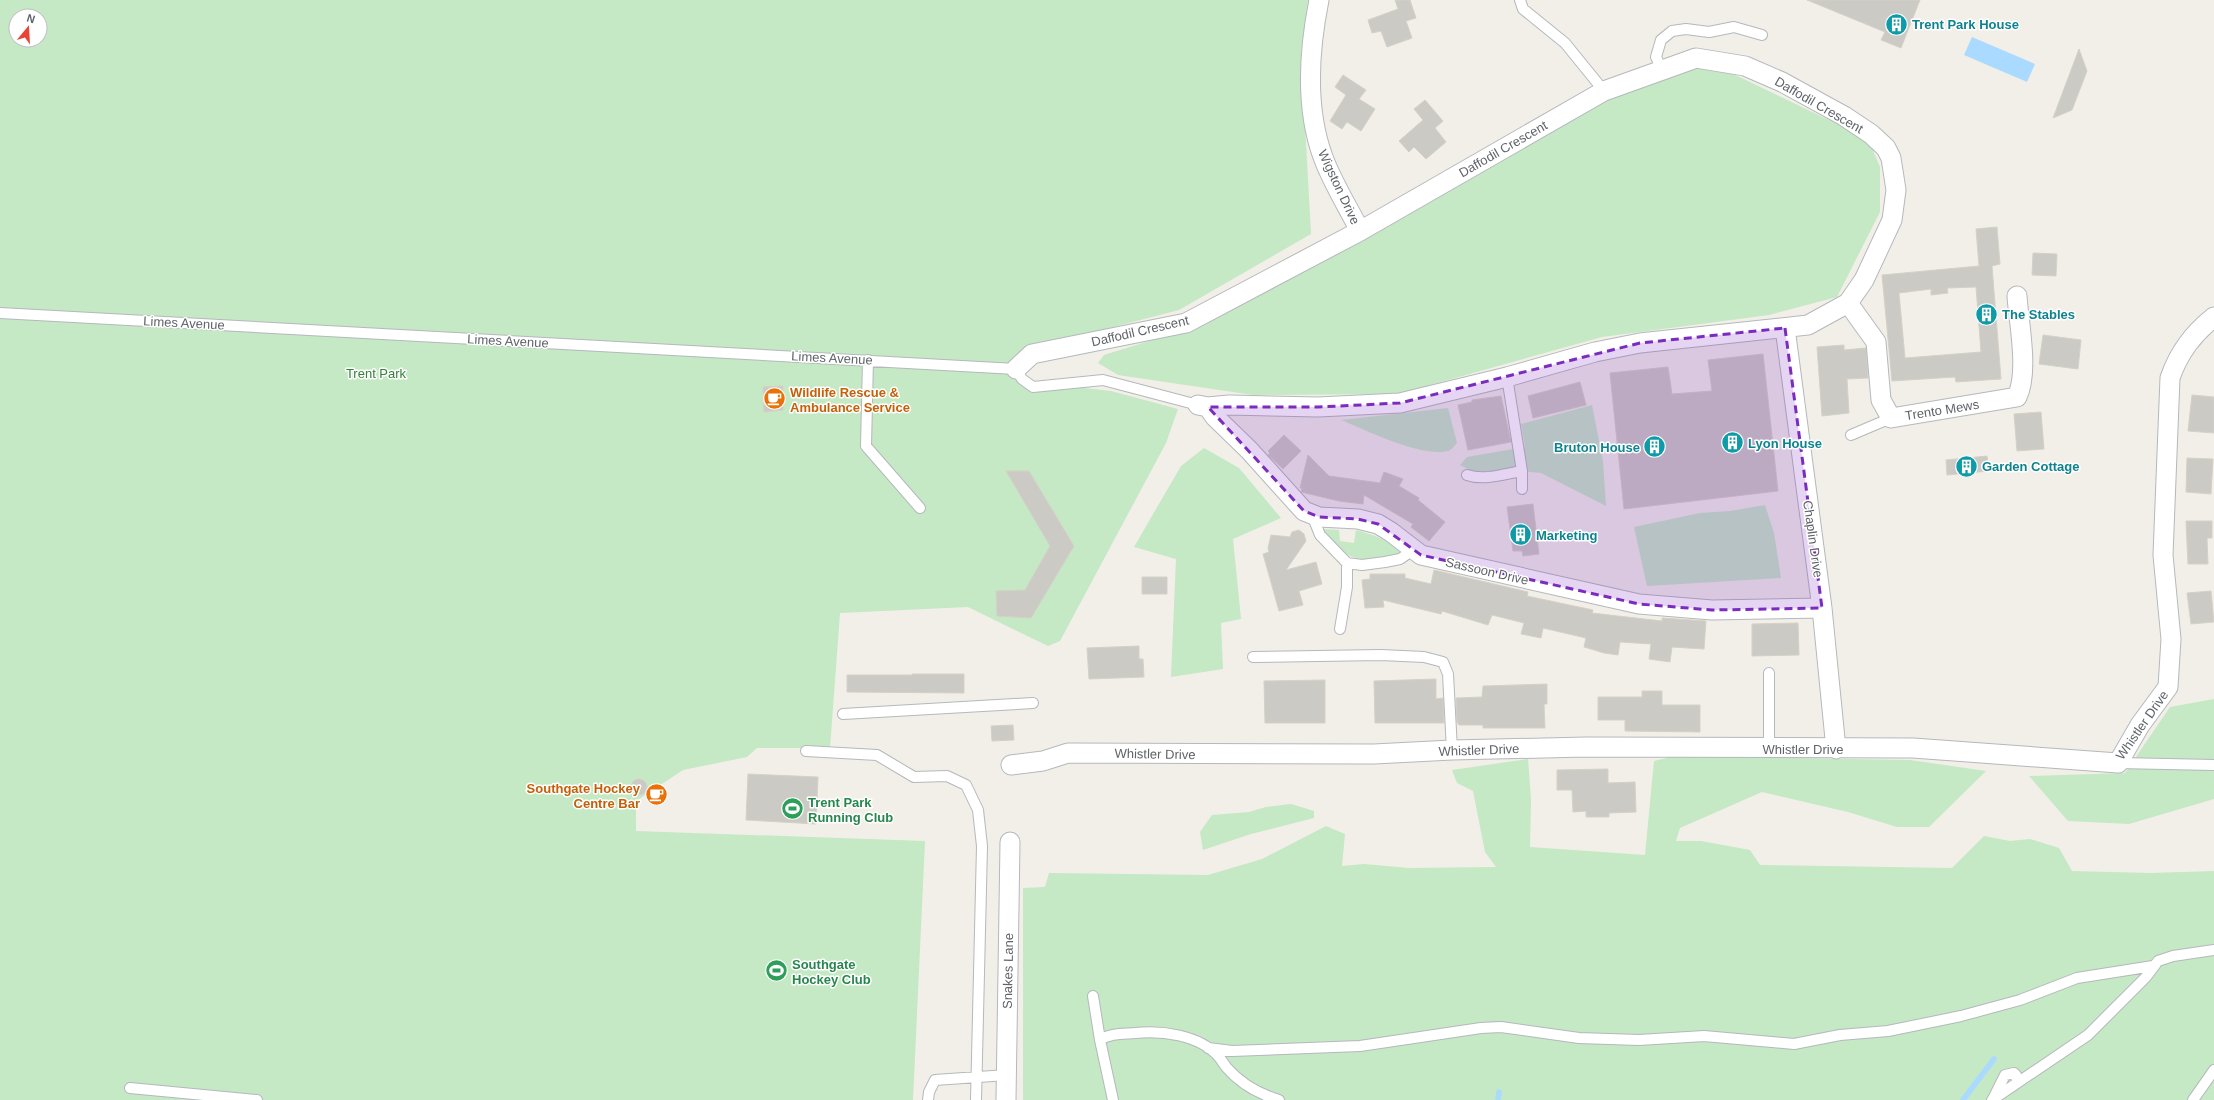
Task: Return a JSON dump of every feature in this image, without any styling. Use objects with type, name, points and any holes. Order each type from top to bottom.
[{"type":"street","name":"Wigston Drive","points":[[1319,0],[1311,83],[1315,131],[1323,158],[1360,230]]},
{"type":"street","name":"Daffodil Crescent","points":[[1016,369],[1032,354],[1186,323],[1360,230],[1604,91],[1696,58],[1745,66],[1782,82],[1844,116],[1871,134],[1886,148],[1894,168],[1896,190],[1892,220],[1864,280],[1848,303],[1808,325],[1640,344],[1595,352],[1507,377],[1400,403],[1318,407],[1229,405],[1203,406]]},
{"type":"street","name":"Trento Mews","points":[[1848,303],[1876,342],[1881,400],[1891,418],[2017,397],[2022,387],[2022,361],[2017,296]]},
{"type":"street","name":"Whistler Drive","points":[[1011,765],[1043,761],[1068,753],[1374,754],[1452,750],[1586,747],[1836,750],[1913,748],[2118,763],[2140,726],[2168,687],[2171,639],[2163,555],[2170,378],[2177,358],[2189,340],[2214,317]]},
{"type":"street","name":"Chaplin Drive","points":[[1785,328],[1822,608],[1836,750]]},
{"type":"street","points":[[1203,406],[1249,450],[1304,510],[1312,515]]},
{"type":"street","name":"Sassoon Drive","points":[[1312,515],[1319,517],[1358,519],[1378,524],[1421,555],[1638,604],[1712,610],[1822,608]]},
{"type":"street","name":"Snakes Lane","points":[[1006,1100],[1010,842]]},
{"type":"lane","points":[[1520,0],[1523,9],[1564,43],[1604,91]]},
{"type":"lane","points":[[1662,70],[1656,57],[1661,40],[1672,31],[1686,29],[1709,32],[1734,27],[1762,35]]},
{"type":"lane","name":"Limes Avenue","points":[[0,312],[1016,369]]},
{"type":"lane","points":[[868,360],[866,446],[920,508]]},
{"type":"lane","points":[[1016,369],[1022,379],[1033,387],[1103,380],[1203,406]]},
{"type":"lane","points":[[1507,377],[1522,471],[1522,489]]},
{"type":"lane","points":[[1851,435],[1891,418]]},
{"type":"lane","points":[[1467,475],[1474,478],[1489,477],[1522,471]]},
{"type":"lane","points":[[1312,515],[1320,535],[1347,563],[1362,565],[1385,562],[1400,559],[1413,550]]},
{"type":"lane","points":[[1340,629],[1347,587],[1347,563]]},
{"type":"lane","points":[[1253,657],[1424,656],[1443,662],[1448,674],[1452,750]]},
{"type":"lane","points":[[1769,673],[1769,749]]},
{"type":"lane","points":[[843,714],[1033,703]]},
{"type":"lane","points":[[806,751],[877,756],[902,768],[914,777],[947,776],[966,785],[978,810],[982,846],[976,1100]]},
{"type":"lane","points":[[2118,763],[2214,765]]},
{"type":"lane","points":[[1992,1099],[2056,1059],[2088,1035],[2146,977],[2158,961],[2173,956],[2214,950]]},
{"type":"lane","points":[[1100,1040],[1116,1035],[1164,1032],[1176,1034],[1208,1048],[1232,1051],[1360,1046],[1481,1028],[1501,1027],[1578,1038],[1639,1040],[1704,1036],[1794,1044],[1840,1035],[1888,1031],[1960,1016],[2020,1000],[2077,978],[2153,966]]},
{"type":"lane","points":[[1093,996],[1100,1040],[1113,1100]]},
{"type":"lane","points":[[1208,1048],[1246,1085],[1264,1095],[1279,1100]]},
{"type":"lane","points":[[2193,1100],[2214,1070]]},
{"type":"lane","points":[[928,1100],[929,1092],[935,1080],[1007,1075]]},
{"type":"lane","points":[[130,1088],[257,1100]]},
{"type":"highlighted area","points":[[1785,328],[1822,608],[1712,610],[1639,604],[1421,555],[1378,524],[1358,519],[1319,517],[1304,511],[1208,407],[1318,407],[1400,403],[1640,343]]},
{"type":"green space","name":"Trent Park","points":[[0,0],[1308,0],[1301,52],[1311,234],[1179,310],[1025,350],[1015,380],[1111,391],[1178,409],[1166,443],[1060,641],[1048,646],[968,607],[840,613],[830,748],[757,748],[747,757],[683,770],[636,801],[636,831],[925,841],[913,1100],[0,1100]]},
{"type":"green space","points":[[1689,64],[1725,70],[1868,139],[1880,167],[1880,212],[1837,297],[1769,315],[1602,337],[1398,394],[1253,395],[1118,375],[1098,363],[1104,355],[1191,328],[1620,90]]},
{"type":"green space","points":[[1592,405],[1603,461],[1606,506],[1541,473],[1522,471],[1475,473],[1460,465],[1467,457],[1525,447],[1521,424]]},
{"type":"green space","points":[[1448,408],[1457,443],[1448,451],[1424,451],[1409,447],[1341,420]]},
{"type":"green space","points":[[1204,448],[1239,468],[1281,518],[1233,539],[1241,619],[1221,623],[1223,669],[1171,677],[1176,559],[1134,547],[1181,466]]},
{"type":"green space","points":[[1765,505],[1774,533],[1781,578],[1647,586],[1634,527],[1700,513],[1730,511]]},
{"type":"green space","points":[[1323,529],[1339,530],[1340,541],[1354,543],[1356,530],[1369,534],[1386,541],[1401,554],[1376,559],[1356,558],[1348,555],[1340,549]]},
{"type":"green space","points":[[2214,699],[2214,799],[2129,824],[2068,821],[2029,776],[2125,773],[2170,707]]},
{"type":"green space","points":[[1675,756],[1910,760],[1986,771],[1929,827],[1897,827],[1848,812],[1762,792],[1680,828],[1676,841],[1701,841],[1750,850],[1760,865],[1952,868],[1984,836],[2010,841],[2030,839],[2059,848],[2072,871],[2151,873],[2214,871],[2214,1100],[1023,1100],[1023,888],[1045,887],[1049,873],[1208,875],[1262,859],[1326,826],[1345,834],[1342,866],[1364,864],[1409,868],[1496,867],[1485,852],[1473,791],[1457,783],[1452,770],[1528,759],[1531,799],[1530,847],[1645,855],[1654,761]]},
{"type":"green space","points":[[1291,804],[1314,811],[1314,818],[1251,834],[1203,850],[1200,832],[1212,815],[1249,812],[1266,807]]},
{"type":"water","points":[[1972,37],[2035,64],[2027,82],[1964,55]]},
{"type":"building","points":[[1395,0],[1410,0],[1416,18],[1406,21],[1412,38],[1387,47],[1381,31],[1372,33],[1368,20],[1398,9]]},
{"type":"building","name":"Trent Park House","points":[[1807,0],[1920,0],[1901,48],[1881,40],[1885,32]]},
{"type":"building","points":[[2079,49],[2087,71],[2072,110],[2053,118]]},
{"type":"building","points":[[1343,75],[1366,90],[1359,99],[1375,109],[1361,131],[1347,122],[1342,129],[1330,121],[1346,95],[1335,87]]},
{"type":"building","points":[[1425,100],[1443,121],[1435,128],[1446,142],[1426,159],[1414,147],[1409,152],[1399,141],[1423,120],[1414,109]]},
{"type":"building","name":"The Stables","points":[[1997,227],[2000,264],[1992,266],[2001,379],[1956,382],[1955,377],[1892,381],[1882,275],[1979,266],[1976,229]],"holes":[[[1976,287],[1981,352],[1905,358],[1899,293],[1931,289],[1931,295],[1948,293],[1947,288]]]},
{"type":"building","points":[[2033,253],[2057,254],[2056,276],[2032,275]]},
{"type":"building","points":[[2043,335],[2081,340],[2078,369],[2039,364]]},
{"type":"building","points":[[1844,345],[1844,350],[1866,348],[1868,378],[1847,379],[1849,413],[1822,416],[1817,347]]},
{"type":"building","points":[[1763,354],[1778,491],[1624,509],[1610,373],[1668,367],[1672,394],[1712,391],[1708,360]]},
{"type":"building","points":[[1580,382],[1586,405],[1533,418],[1528,396]]},
{"type":"building","points":[[783,386],[783,410],[764,412],[763,387]]},
{"type":"building","points":[[2192,395],[2214,397],[2214,433],[2188,431]]},
{"type":"building","points":[[1501,396],[1511,442],[1468,450],[1458,405],[1472,402],[1472,400]]},
{"type":"building","points":[[2041,412],[2044,449],[2017,451],[2014,414]]},
{"type":"building","points":[[1284,435],[1301,451],[1283,469],[1268,455],[1270,453],[1268,451]]},
{"type":"building","points":[[1308,455],[1329,476],[1380,483],[1384,472],[1403,479],[1399,486],[1419,498],[1418,500],[1445,522],[1429,541],[1411,527],[1413,524],[1364,495],[1363,504],[1339,501],[1301,492],[1302,488],[1300,488]]},
{"type":"building","name":"Garden Cottage","points":[[1987,456],[1989,471],[1947,475],[1946,460]]},
{"type":"building","points":[[2187,458],[2213,459],[2211,494],[2186,492]]},
{"type":"building","points":[[1006,471],[1029,471],[1074,546],[1031,618],[997,616],[996,591],[1025,590],[1050,546]]},
{"type":"building","name":"Marketing","points":[[1533,504],[1539,554],[1523,556],[1522,551],[1513,551],[1507,507]]},
{"type":"building","points":[[2186,521],[2212,521],[2212,538],[2207,538],[2208,564],[2188,564]]},
{"type":"building","points":[[1299,530],[1304,534],[1306,541],[1286,570],[1316,562],[1322,584],[1299,591],[1303,605],[1279,611],[1263,554],[1269,552],[1268,548],[1271,535],[1290,537],[1292,532]]},
{"type":"building","points":[[1434,570],[1528,592],[1527,596],[1593,610],[1592,613],[1662,621],[1662,618],[1706,621],[1704,649],[1672,647],[1670,662],[1649,659],[1651,644],[1620,642],[1618,655],[1604,653],[1584,647],[1586,638],[1543,628],[1541,638],[1521,634],[1524,623],[1492,615],[1488,625],[1442,611],[1441,614],[1383,600],[1384,607],[1365,608],[1362,580],[1370,579],[1370,574],[1405,574],[1405,578],[1431,584]]},
{"type":"building","points":[[1142,577],[1167,577],[1167,594],[1142,594]]},
{"type":"building","points":[[2211,591],[2214,622],[2191,624],[2187,593]]},
{"type":"building","points":[[1798,623],[1799,655],[1752,656],[1752,624]]},
{"type":"building","points":[[1139,646],[1139,659],[1143,659],[1144,677],[1089,679],[1087,648]]},
{"type":"building","points":[[964,674],[964,693],[847,692],[847,675]]},
{"type":"building","points":[[1436,679],[1436,699],[1443,698],[1444,723],[1375,723],[1374,681]]},
{"type":"building","points":[[1325,680],[1325,723],[1265,723],[1264,681]]},
{"type":"building","points":[[1547,684],[1547,704],[1544,704],[1545,728],[1483,728],[1483,725],[1459,725],[1457,722],[1456,698],[1482,697],[1483,686]]},
{"type":"building","points":[[1642,691],[1662,691],[1662,705],[1700,705],[1700,732],[1625,731],[1625,720],[1598,720],[1598,697],[1642,697]]},
{"type":"building","points":[[1013,725],[1014,740],[992,741],[991,726]]},
{"type":"building","points":[[1608,769],[1608,783],[1635,782],[1636,812],[1609,813],[1609,817],[1586,817],[1586,811],[1573,812],[1572,790],[1557,790],[1557,770]]},
{"type":"building","points":[[748,774],[818,777],[816,824],[746,820]]},
{"type":"building","points":[[639,779],[646,784],[647,787],[642,794],[639,795],[632,790],[631,787],[636,780]]},
{"type":"waterway","points":[[1963,1100],[1994,1059]]},
{"type":"waterway","points":[[1498,1100],[1499,1092]]},
{"type":"place","name":"Trent Park House","points":[[1897,24]]},
{"type":"place","name":"The Stables","points":[[1987,314]]},
{"type":"place","name":"Wildlife Rescue & Ambulance Service","points":[[774,399]]},
{"type":"place","name":"Lyon House","points":[[1732,443]]},
{"type":"place","name":"Bruton House","points":[[1655,447]]},
{"type":"place","name":"Garden Cottage","points":[[1967,466]]},
{"type":"place","name":"Marketing","points":[[1520,535]]},
{"type":"place","name":"Southgate Hockey Centre Bar","points":[[656,795]]},
{"type":"place","name":"Trent Park Running Club","points":[[792,809]]},
{"type":"place","name":"Southgate Hockey Club","points":[[776,971]]}]
